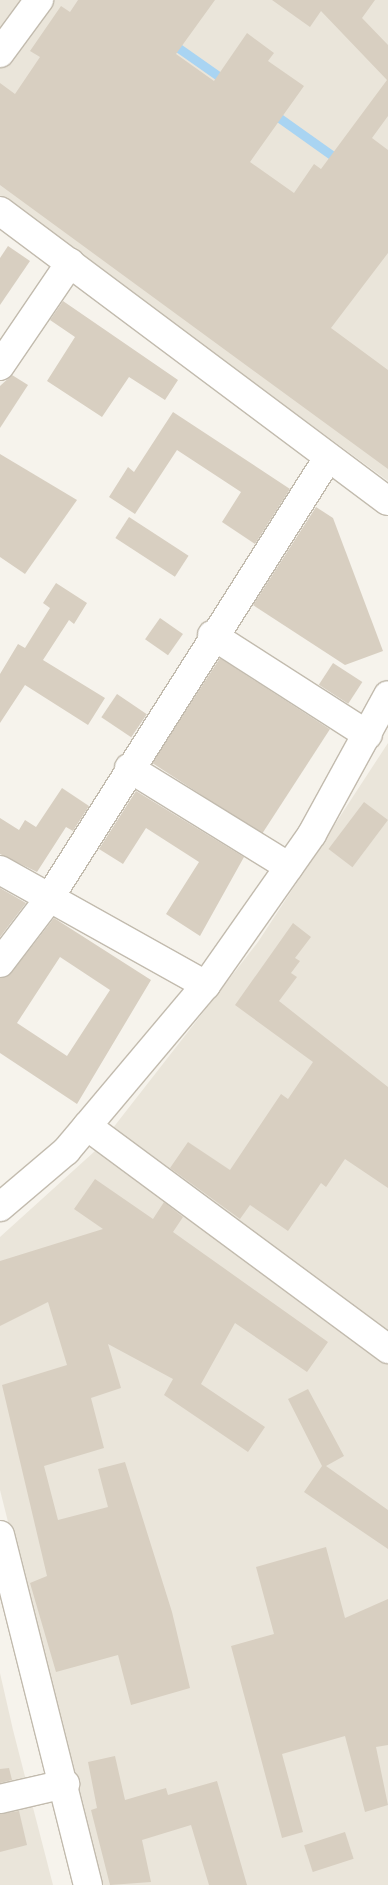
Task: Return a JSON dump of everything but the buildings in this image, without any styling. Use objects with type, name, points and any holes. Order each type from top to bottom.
[{"type":"street","points":[[0,53],[39,0]]},
{"type":"street","points":[[0,212],[388,501]]},
{"type":"street","points":[[0,366],[70,263]]},
{"type":"street","points":[[0,963],[48,900],[212,635],[328,458]]},
{"type":"street","points":[[212,635],[368,735]]},
{"type":"street","points":[[0,1206],[66,1151],[206,985],[289,867],[368,735],[388,695]]},
{"type":"street","points":[[129,768],[289,867]]},
{"type":"street","points":[[0,870],[48,900],[206,985]]},
{"type":"street","points":[[87,1126],[388,1349]]},
{"type":"street","points":[[0,1535],[65,1784],[88,1885]]},
{"type":"street","points":[[0,1799],[65,1784]]},
{"type":"shaded area","points":[[0,0],[388,0],[388,481],[0,197]]},
{"type":"shaded area","points":[[388,743],[388,1885],[99,1885],[0,1490],[0,1237],[95,1151],[258,942]]},
{"type":"shaded area","points":[[0,1673],[13,1730],[53,1885],[0,1885]]},
{"type":"waterway","points":[[170,42],[227,82]]},
{"type":"waterway","points":[[271,112],[340,161]]}]
